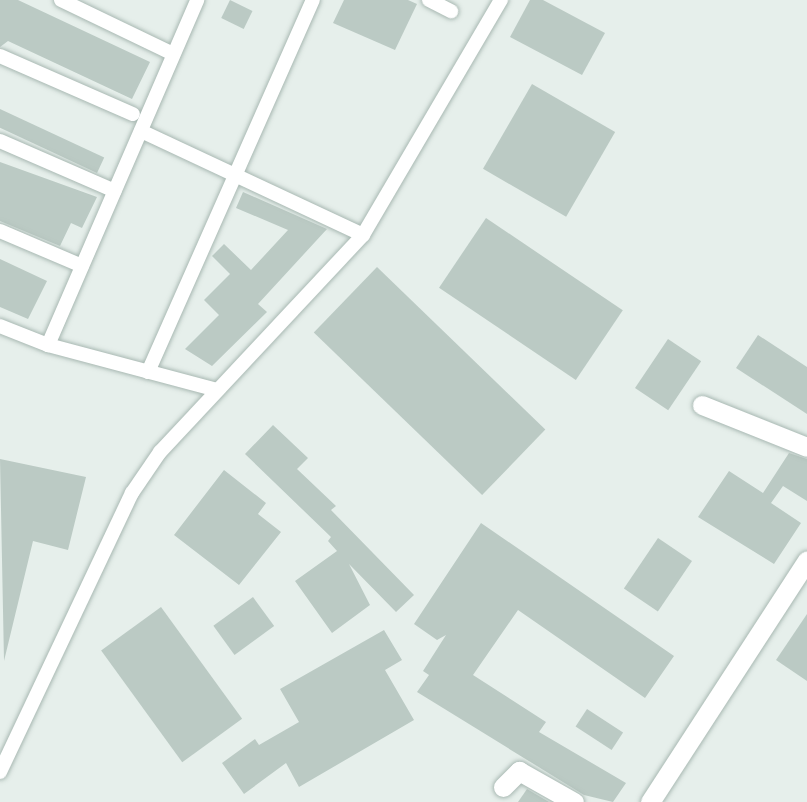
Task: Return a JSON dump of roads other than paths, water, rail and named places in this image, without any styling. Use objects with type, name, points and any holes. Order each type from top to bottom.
[{"type":"street","points":[[61,0],[173,54]]},
{"type":"street","points":[[48,345],[197,0]]},
{"type":"street","points":[[148,372],[231,173],[313,0]]},
{"type":"street","points":[[429,0],[451,10]]},
{"type":"street","points":[[0,772],[132,493],[217,390],[363,234],[501,0]]},
{"type":"street","points":[[0,56],[133,114]]},
{"type":"street","points":[[141,131],[363,234]]},
{"type":"street","points":[[0,141],[115,191]]},
{"type":"street","points":[[0,231],[82,266]]},
{"type":"street","points":[[0,326],[48,345],[217,390]]},
{"type":"street","points":[[702,405],[807,447]]},
{"type":"street","points":[[650,802],[807,560]]},
{"type":"street","points":[[503,787],[519,771],[573,802]]}]
